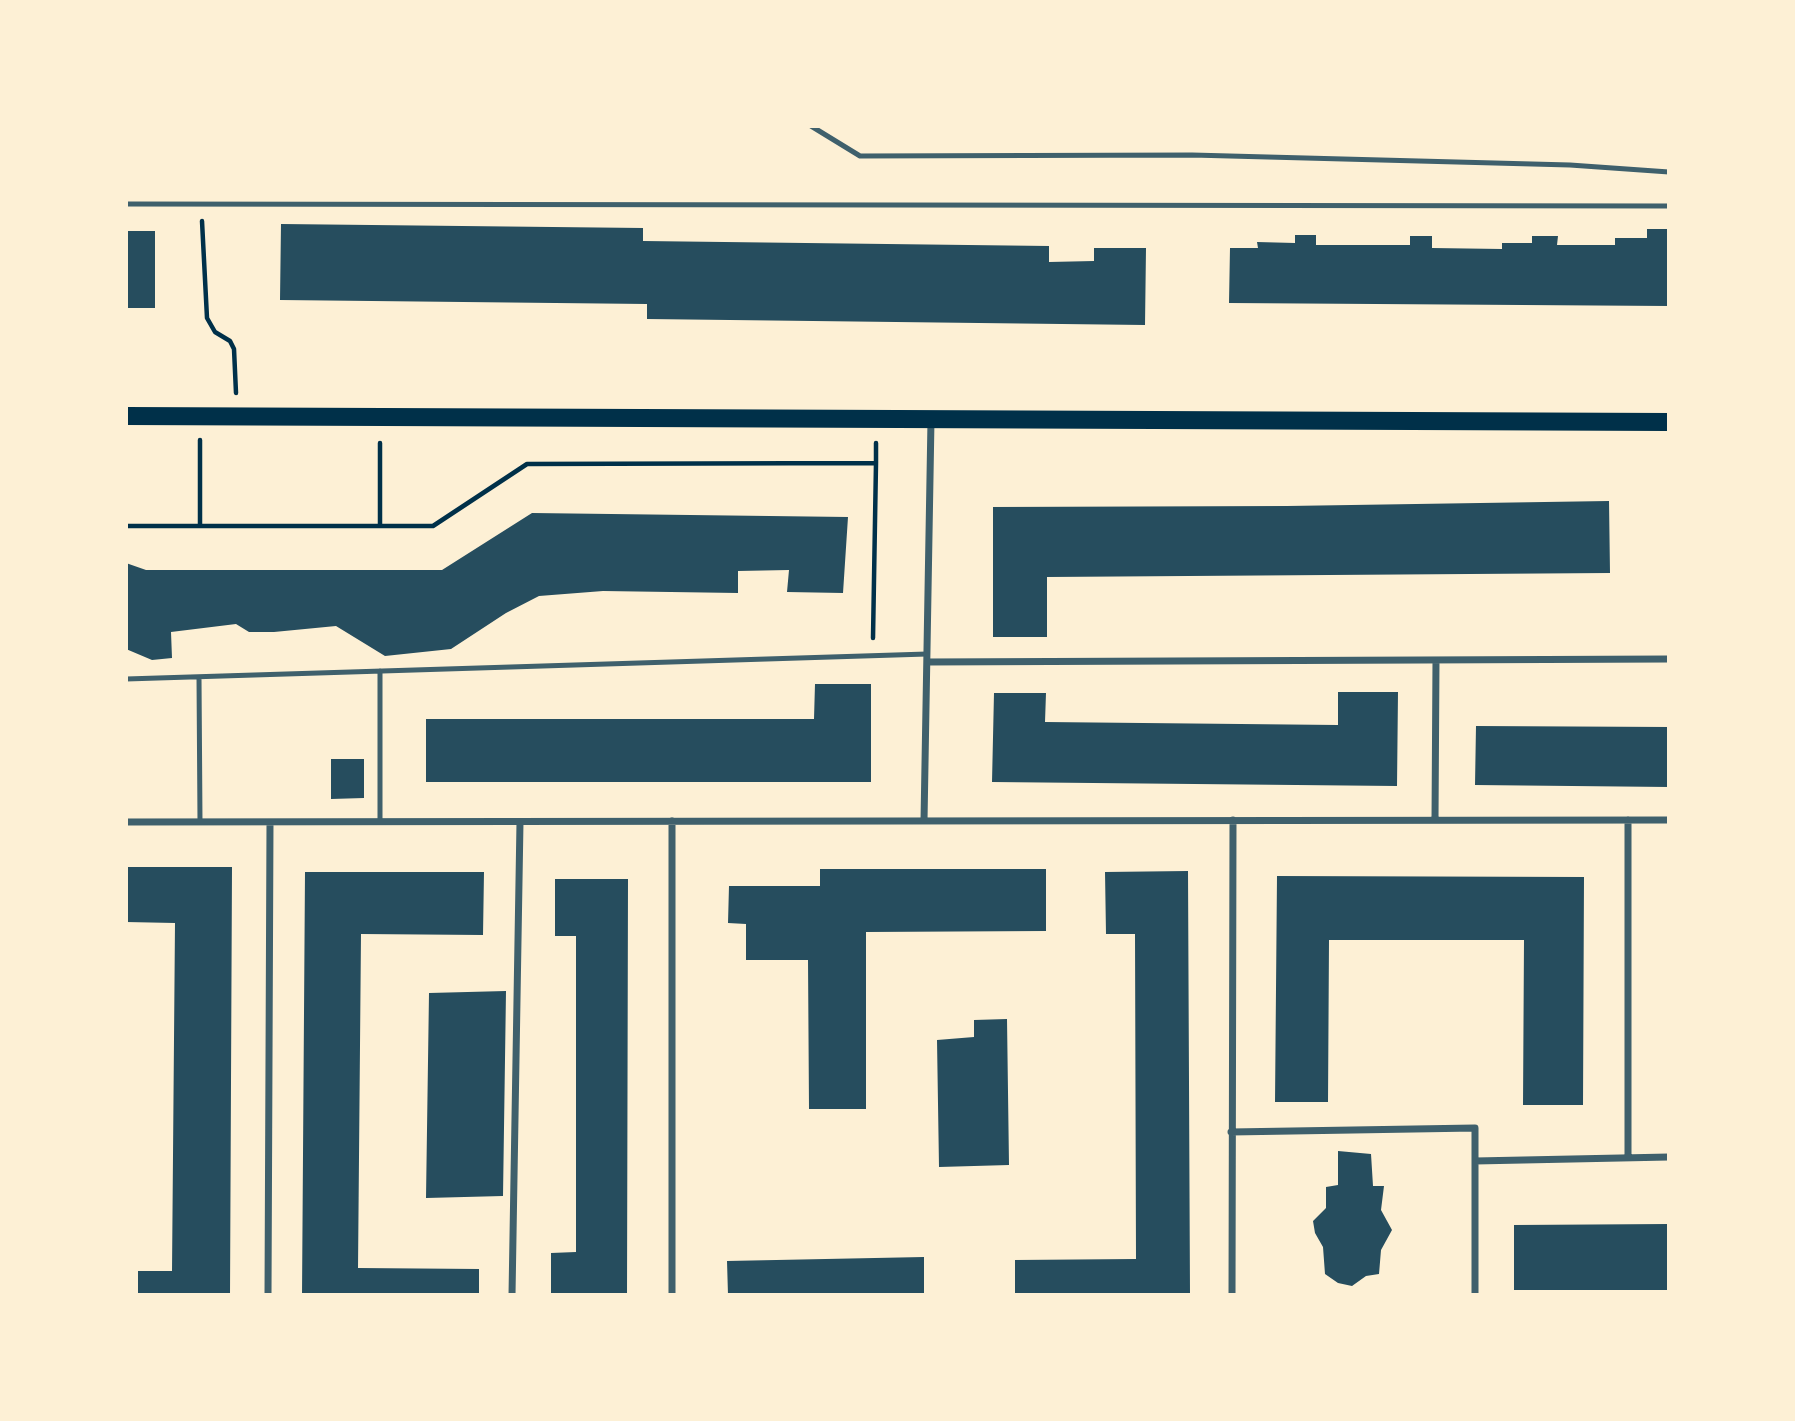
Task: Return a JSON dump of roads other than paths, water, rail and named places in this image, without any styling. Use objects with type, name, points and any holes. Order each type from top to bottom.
[{"type":"main road","points":[[126,416],[1669,422]]},
{"type":"street","points":[[924,821],[931,419]]},
{"type":"street","points":[[927,658],[1669,659]]},
{"type":"street","points":[[1435,820],[1436,660]]},
{"type":"street","points":[[1232,1295],[1233,820]]},
{"type":"street","points":[[1628,820],[1628,1158]]},
{"type":"street","points":[[126,822],[1669,820]]},
{"type":"street","points":[[672,821],[672,1295]]},
{"type":"street","points":[[268,1295],[270,822]]},
{"type":"street","points":[[512,1295],[520,822]]},
{"type":"street","points":[[1231,1132],[1475,1128],[1475,1295]]},
{"type":"street","points":[[1475,1161],[1669,1157]]},
{"type":"lane","points":[[811,126],[860,156],[1192,155],[1570,165],[1669,172]]},
{"type":"lane","points":[[126,204],[1669,206]]},
{"type":"lane","points":[[126,679],[872,656],[927,658]]},
{"type":"lane","points":[[380,671],[380,821]]},
{"type":"lane","points":[[199,677],[200,822]]}]
